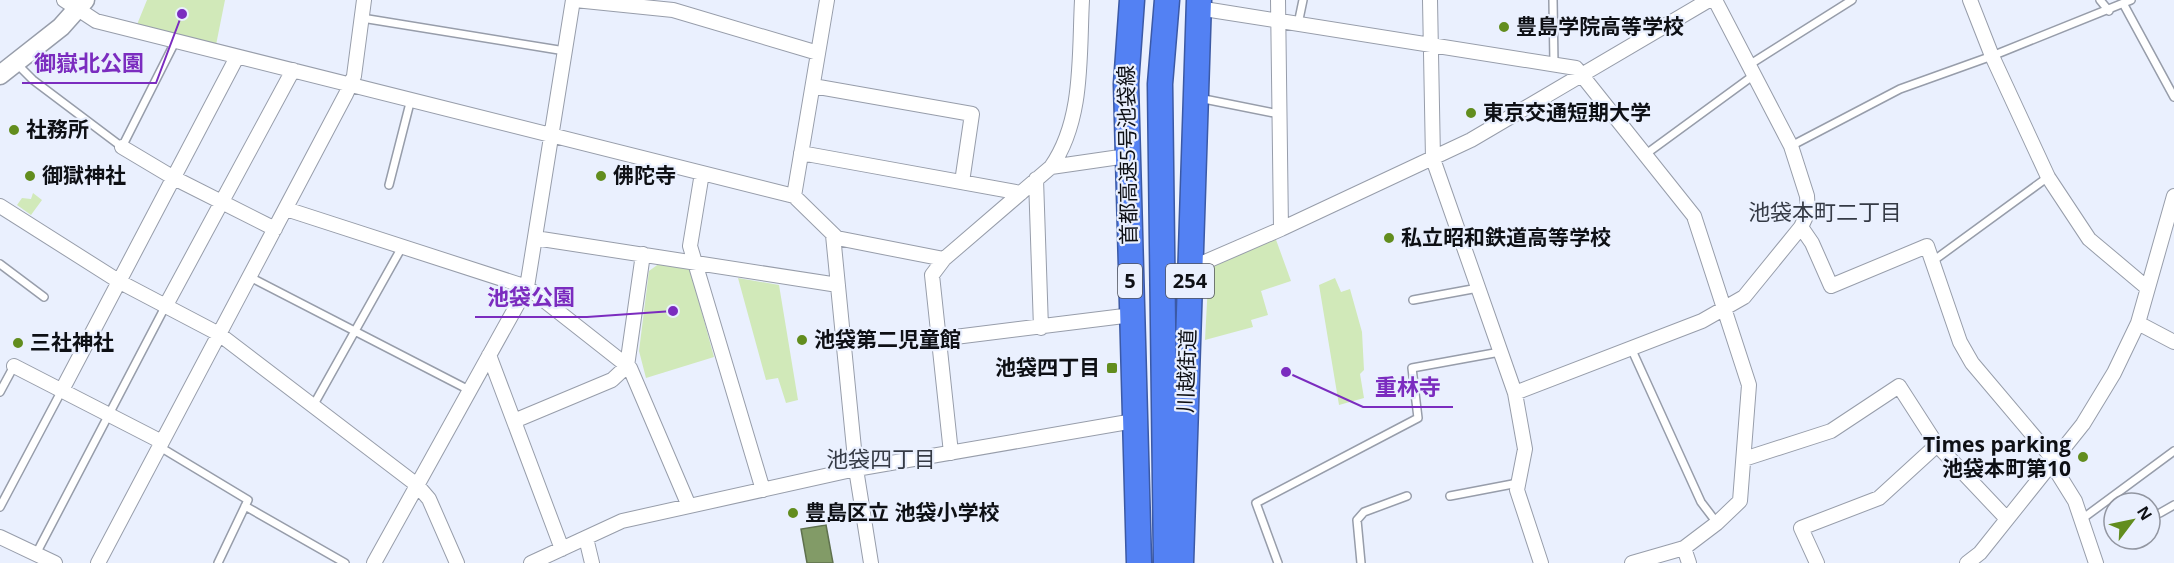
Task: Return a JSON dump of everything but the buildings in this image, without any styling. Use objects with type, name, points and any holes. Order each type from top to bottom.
[{"type":"highway","points":[[1125,0],[1121,32],[1120,157],[1128,422],[1129,563]]},
{"type":"highway","name":"首都高速5号池袋線","points":[[1132,0],[1126,84],[1141,563]]},
{"type":"highway","points":[[1141,563],[1144,86],[1150,0]]},
{"type":"highway","points":[[1167,0],[1160,84],[1167,563]]},
{"type":"highway","points":[[1167,563],[1193,3]]},
{"type":"highway","name":"川越街道","points":[[1181,563],[1195,96],[1193,3]]},
{"type":"street","points":[[98,563],[351,84],[364,0]]},
{"type":"street","points":[[374,563],[527,287],[574,0],[673,9],[818,53]]},
{"type":"street","points":[[794,196],[827,0]]},
{"type":"street","points":[[951,453],[932,275],[944,259],[1051,167],[1064,149],[1077,92],[1082,0]]},
{"type":"street","points":[[1278,0],[1281,229]]},
{"type":"street","points":[[1430,0],[1433,159],[1515,393],[1525,449],[1517,490],[1540,563]]},
{"type":"street","points":[[1191,268],[1433,159],[1583,75],[1708,0]]},
{"type":"street","points":[[1515,393],[1702,321],[1744,297],[1801,227],[1808,212],[1807,196],[1791,146],[1715,0]]},
{"type":"street","points":[[1970,0],[1992,56],[2048,177],[2089,239],[2146,287]]},
{"type":"street","points":[[0,75],[43,43],[75,3],[96,21],[794,196],[837,238],[944,259]]},
{"type":"street","points":[[1193,3],[1278,21],[1576,68],[1646,154],[1694,216],[1749,385],[1740,501],[1717,523],[1684,548],[1632,563]]},
{"type":"street","points":[[62,390],[237,57]]},
{"type":"street","points":[[165,307],[293,70]]},
{"type":"street","points":[[813,86],[972,114],[962,182]]},
{"type":"street","points":[[122,147],[174,178],[275,230]]},
{"type":"street","points":[[801,153],[1021,193]]},
{"type":"street","points":[[1051,167],[1120,157]]},
{"type":"street","points":[[702,173],[690,246],[697,263],[763,490]]},
{"type":"street","points":[[1036,179],[1041,328]]},
{"type":"street","points":[[1967,563],[1980,553],[2084,424],[2105,389],[2138,322],[2146,287],[2174,196]]},
{"type":"street","points":[[0,206],[120,282],[219,334],[417,484],[429,499],[458,563]]},
{"type":"street","points":[[286,209],[527,287],[627,366],[688,507]]},
{"type":"street","points":[[1801,227],[1812,243],[1831,286],[1927,246],[1960,342],[1972,363],[2053,462],[2082,519],[2096,563]]},
{"type":"street","points":[[833,235],[856,469],[871,563]]},
{"type":"street","points":[[535,238],[838,285]]},
{"type":"street","points":[[514,421],[612,380],[627,366],[644,254]]},
{"type":"street","points":[[939,339],[1124,316]]},
{"type":"street","points":[[2138,322],[2174,342]]},
{"type":"street","points":[[489,355],[562,549]]},
{"type":"street","points":[[14,366],[108,412],[161,444]]},
{"type":"street","points":[[1744,459],[1832,431],[1899,386],[1937,445],[2007,519]]},
{"type":"street","points":[[531,563],[621,521],[856,469],[1128,422]]},
{"type":"street","points":[[1817,563],[1801,528],[1879,498],[1937,445]]},
{"type":"street","points":[[0,537],[55,563]]},
{"type":"street","points":[[586,538],[592,563]]},
{"type":"street","points":[[1684,548],[1689,563]]},
{"type":"lane","points":[[1298,24],[1303,0]]},
{"type":"lane","points":[[1554,0],[1554,64]]},
{"type":"lane","points":[[1646,154],[1752,70],[1852,0]]},
{"type":"lane","points":[[2100,0],[2109,11]]},
{"type":"lane","points":[[1791,146],[1900,89],[2109,11],[2131,0]]},
{"type":"lane","points":[[2124,5],[2174,97]]},
{"type":"lane","points":[[362,18],[565,51]]},
{"type":"lane","points":[[16,62],[33,80],[122,147],[175,42]]},
{"type":"lane","points":[[1195,96],[1279,114]]},
{"type":"lane","points":[[388,185],[411,99]]},
{"type":"lane","points":[[1933,261],[2048,177]]},
{"type":"lane","points":[[313,406],[402,247]]},
{"type":"lane","points":[[0,264],[44,297]]},
{"type":"lane","points":[[250,278],[469,390]]},
{"type":"lane","points":[[1413,300],[1478,288]]},
{"type":"lane","points":[[36,554],[108,412],[165,307]]},
{"type":"lane","points":[[1631,348],[1701,502],[1717,523]]},
{"type":"lane","points":[[1278,563],[1256,503],[1418,418],[1412,368],[1500,352]]},
{"type":"lane","points":[[0,392],[14,366]]},
{"type":"lane","points":[[0,507],[62,390]]},
{"type":"lane","points":[[161,444],[248,500],[218,563]]},
{"type":"lane","points":[[2082,519],[2174,451]]},
{"type":"lane","points":[[1450,496],[1518,483]]},
{"type":"lane","points":[[1361,563],[1357,520],[1364,513],[1407,496]]},
{"type":"lane","points":[[245,506],[345,563]]},
{"type":"shaded area","points":[[147,0],[225,0],[216,45],[136,27]]},
{"type":"shaded area","points":[[33,193],[42,200],[31,215],[17,205],[22,198],[31,199]]},
{"type":"shaded area","points":[[1275,237],[1291,281],[1261,291],[1268,315],[1251,320],[1253,327],[1205,340],[1209,265]]},
{"type":"shaded area","points":[[660,263],[690,269],[714,357],[646,378],[639,351],[649,271]]},
{"type":"shaded area","points":[[738,278],[779,285],[798,400],[786,403],[778,378],[766,380]]},
{"type":"shaded area","points":[[1335,278],[1341,292],[1350,289],[1362,332],[1364,370],[1360,374],[1364,398],[1339,405],[1319,285]]},
{"type":"shaded area","points":[[826,525],[833,563],[807,563],[801,529]]},
{"type":"place","name":"御嶽北公園","points":[[182,14]]},
{"type":"place","name":"豊島学院高等学校","points":[[1504,27]]},
{"type":"place","name":"東京交通短期大学","points":[[1471,113]]},
{"type":"place","name":"社務所","points":[[14,130]]},
{"type":"place","name":"御獄神社","points":[[30,176]]},
{"type":"place","name":"佛陀寺","points":[[601,176]]},
{"type":"place","name":"私立昭和鉄道高等学校","points":[[1389,238]]},
{"type":"place","name":"池袋公園","points":[[673,311]]},
{"type":"place","name":"池袋第二児童館","points":[[802,340]]},
{"type":"place","name":"三社神社","points":[[18,343]]},
{"type":"place","name":"池袋四丁目","points":[[1112,368]]},
{"type":"place","name":"重林寺","points":[[1286,372]]},
{"type":"place","name":"Times parking 池袋本町第10","points":[[2083,457]]},
{"type":"place","name":"豊島区立 池袋小学校","points":[[793,513]]},
{"type":"district","name":"池袋本町二丁目","points":[[1825,212]]},
{"type":"district","name":"池袋四丁目","points":[[881,459]]}]
